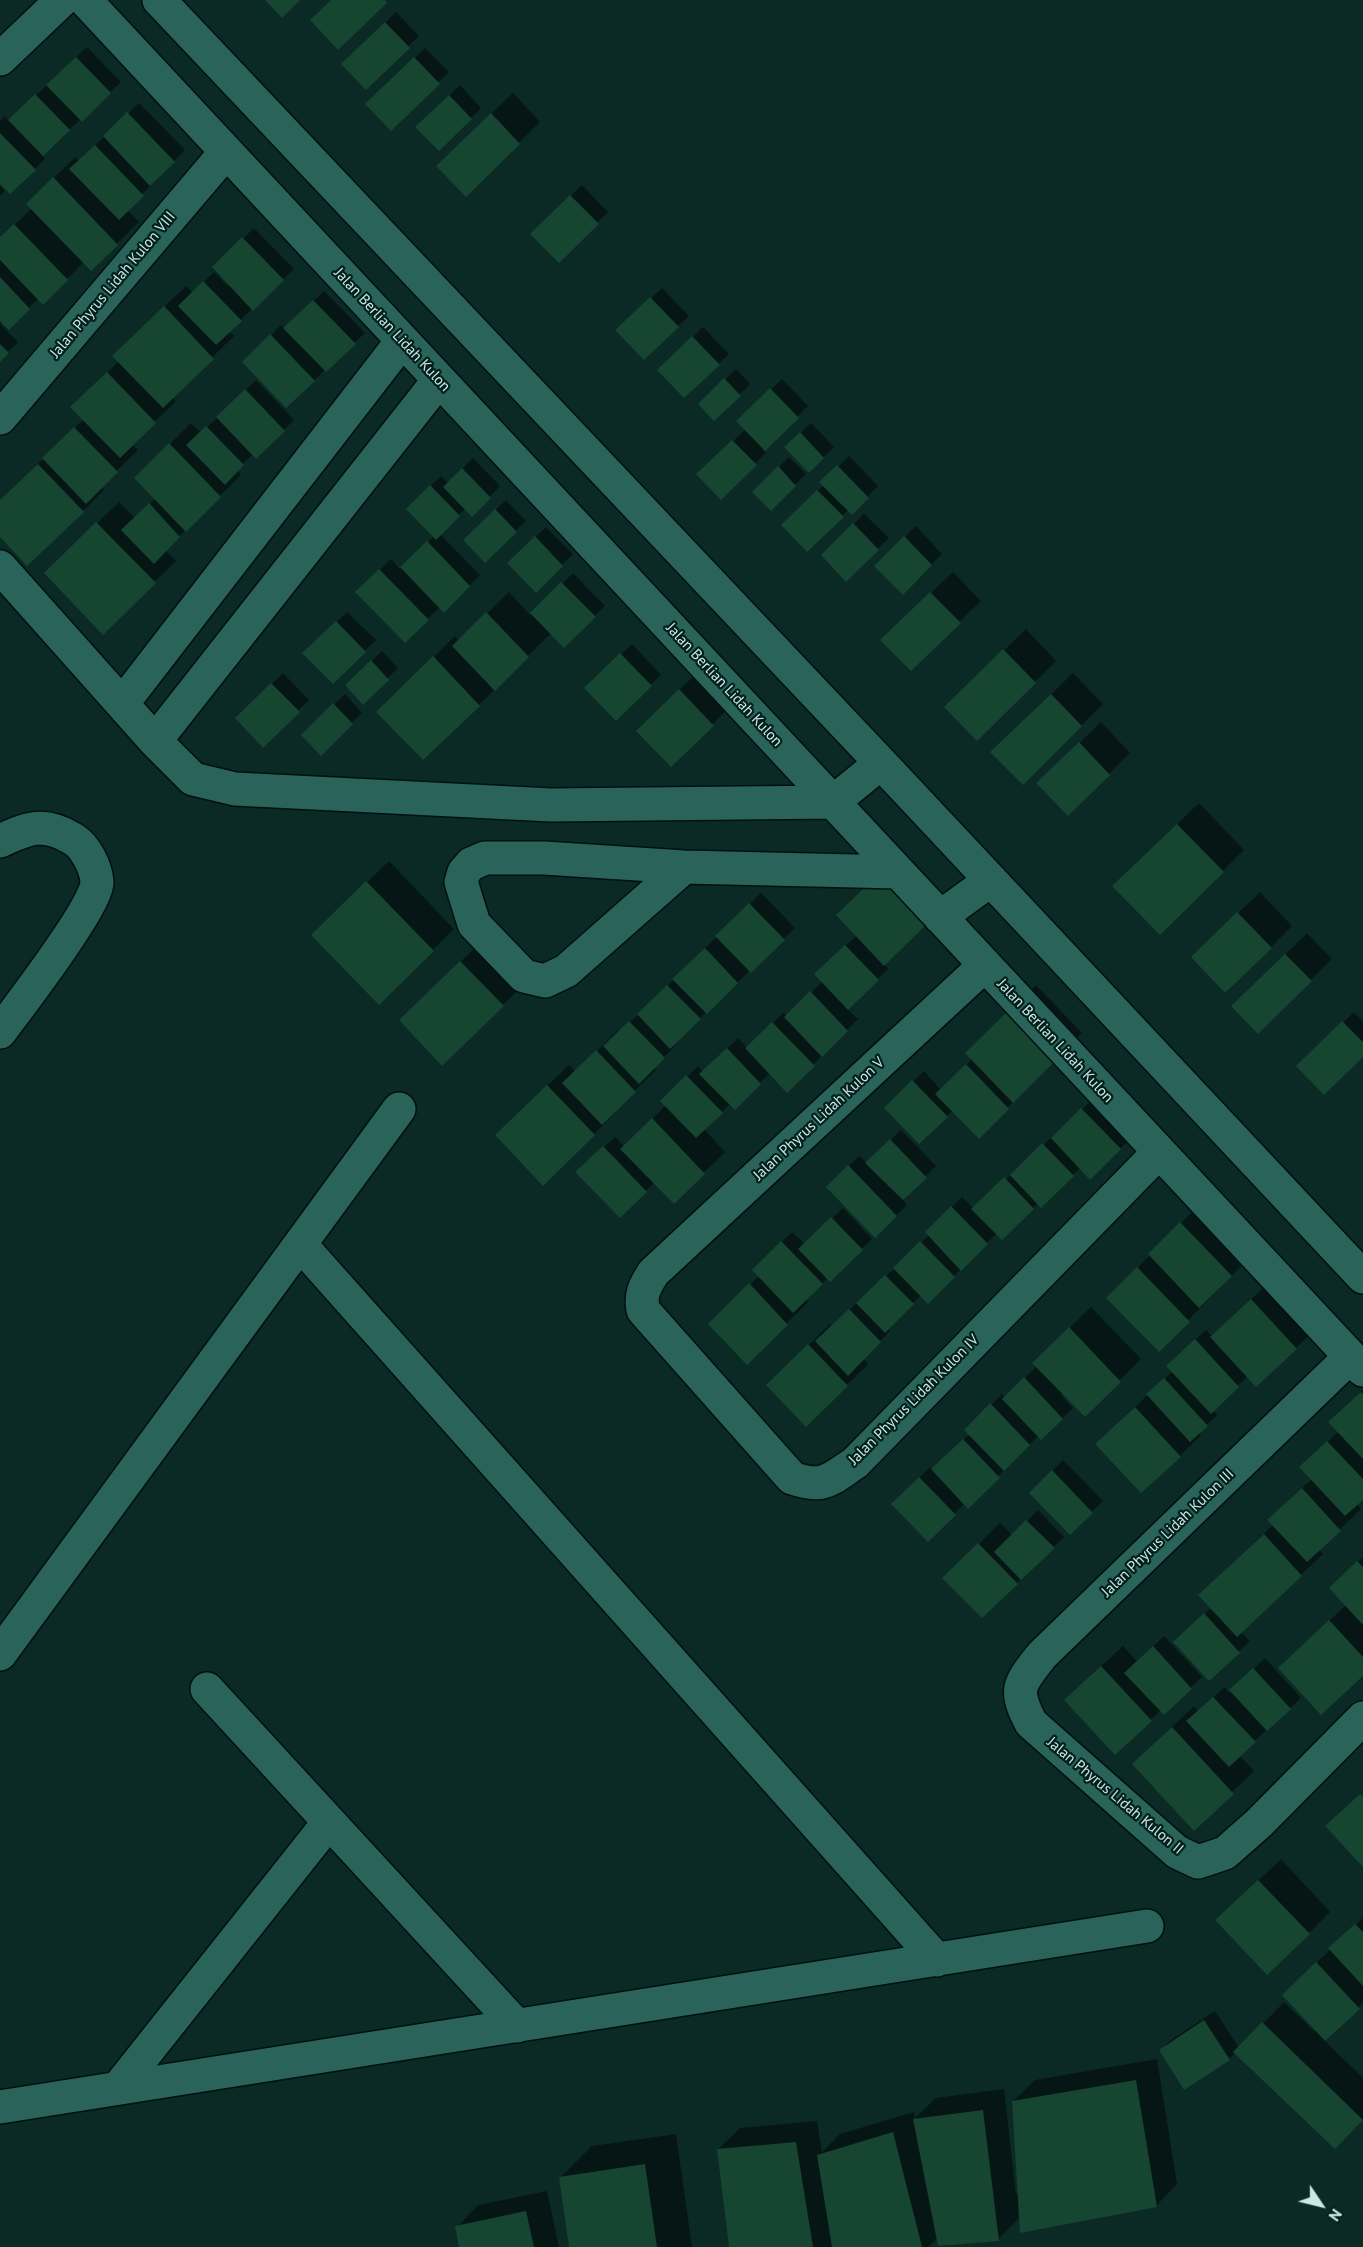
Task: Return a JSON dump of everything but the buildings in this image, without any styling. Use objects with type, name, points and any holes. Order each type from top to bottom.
[{"type":"street","points":[[0,59],[62,0]]},
{"type":"street","name":"Jalan Berlian Lidah Kulon","points":[[85,0],[1357,1364]]},
{"type":"street","points":[[159,0],[881,763],[1363,1277]]},
{"type":"street","name":"Jalan Phyrus Lidah Kulon VIII","points":[[0,418],[226,152]]},
{"type":"street","points":[[122,704],[402,341]]},
{"type":"street","points":[[155,741],[439,380]]},
{"type":"street","points":[[0,567],[155,741],[193,779],[234,789],[551,805],[833,802],[881,763]]},
{"type":"street","points":[[0,842],[27,828],[58,830],[81,844],[93,866],[97,883],[91,898],[56,957],[0,1032]]},
{"type":"street","points":[[684,867],[566,971],[545,981],[524,976],[474,924],[461,882],[464,872],[471,864],[485,858],[544,858],[684,867],[898,872]]},
{"type":"street","points":[[940,917],[990,880]]},
{"type":"street","name":"Jalan Phyrus Lidah Kulon V","points":[[652,1273],[985,965]]},
{"type":"street","points":[[0,1654],[399,1109]]},
{"type":"street","name":"Jalan Phyrus Lidah Kulon IV","points":[[652,1273],[643,1289],[641,1301],[644,1310],[792,1478],[808,1484],[825,1483],[855,1462],[1159,1152]]},
{"type":"street","points":[[300,1244],[937,1960]]},
{"type":"street","name":"Jalan Phyrus Lidah Kulon III","points":[[1031,1723],[1021,1703],[1020,1688],[1026,1675],[1042,1655],[1357,1364]]},
{"type":"street","points":[[207,1689],[517,2026]]},
{"type":"street","name":"Jalan Phyrus Lidah Kulon II","points":[[1031,1723],[1177,1852],[1198,1862],[1225,1853],[1259,1823],[1363,1718]]},
{"type":"street","points":[[118,2088],[329,1822]]},
{"type":"street","points":[[0,2107],[1147,1926]]}]
